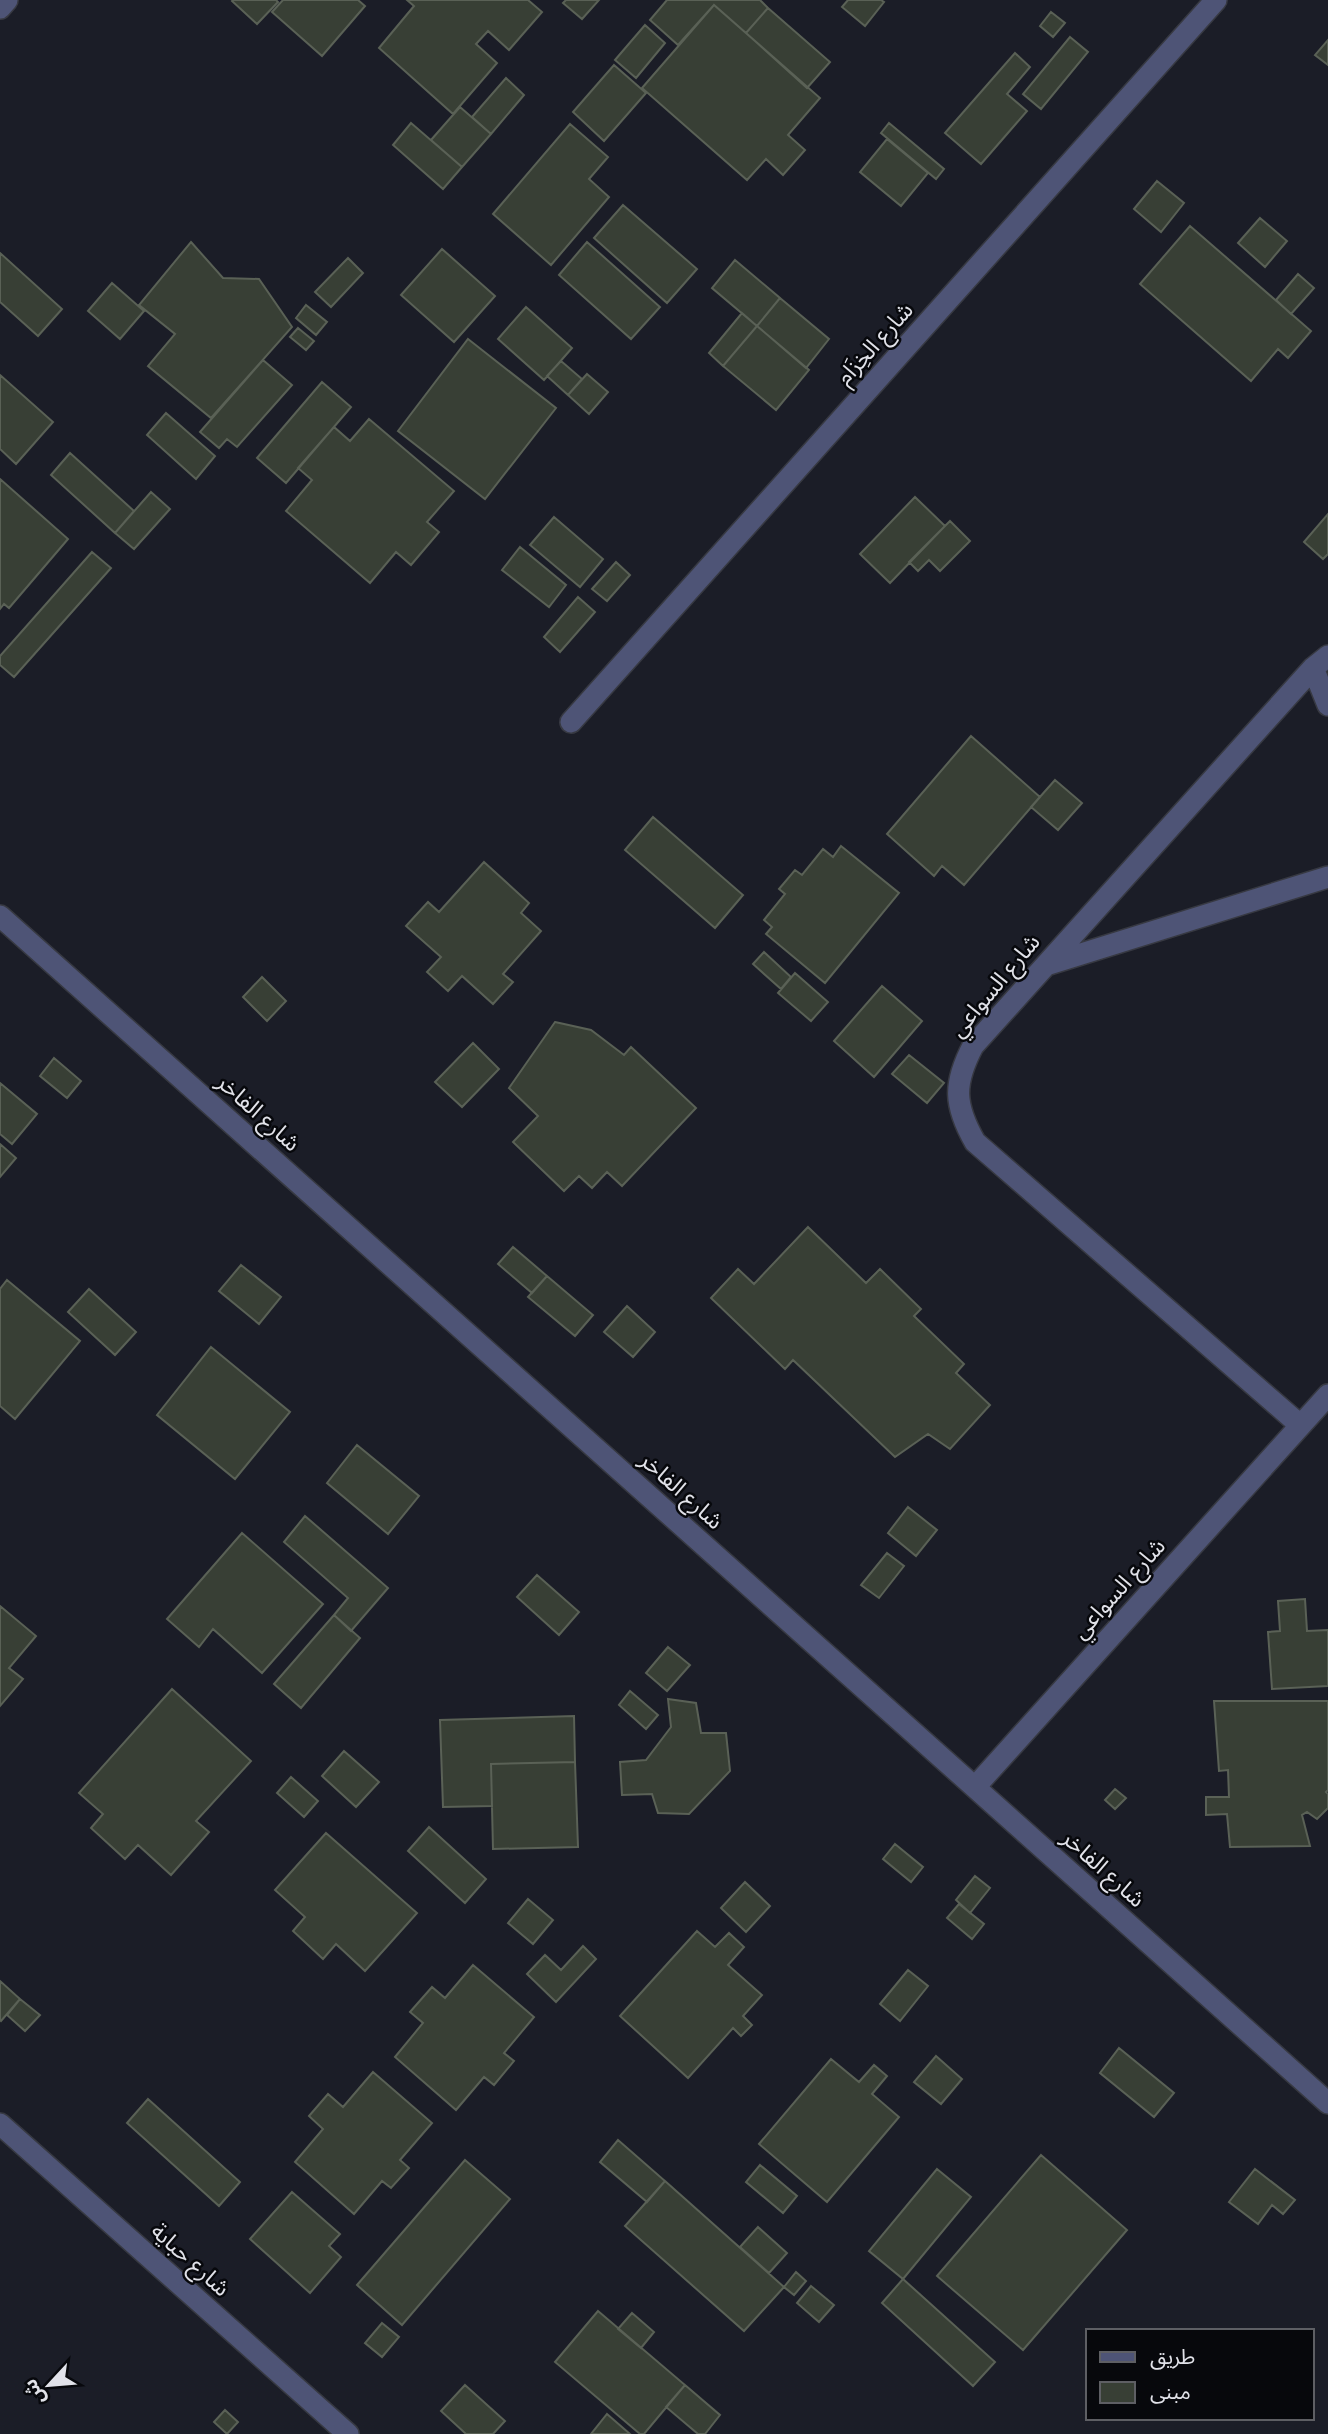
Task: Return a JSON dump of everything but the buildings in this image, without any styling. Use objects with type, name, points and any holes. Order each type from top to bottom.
[{"type":"street","points":[[0,8],[7,0]]},
{"type":"street","name":"شارع الخِزَام","points":[[571,722],[1216,0]]},
{"type":"street","points":[[1320,662],[1328,705]]},
{"type":"street","name":"شارع السواعي","points":[[1300,1425],[975,1142],[962,1120],[958,1094],[961,1069],[973,1046],[1320,662]]},
{"type":"street","points":[[1044,966],[1328,877]]},
{"type":"street","name":"شارع الفاخر","points":[[0,916],[1328,2103]]},
{"type":"street","name":"شارع السواعي","points":[[975,1787],[1328,1395]]},
{"type":"street","name":"شارع حباية","points":[[0,2124],[348,2434]]}]
